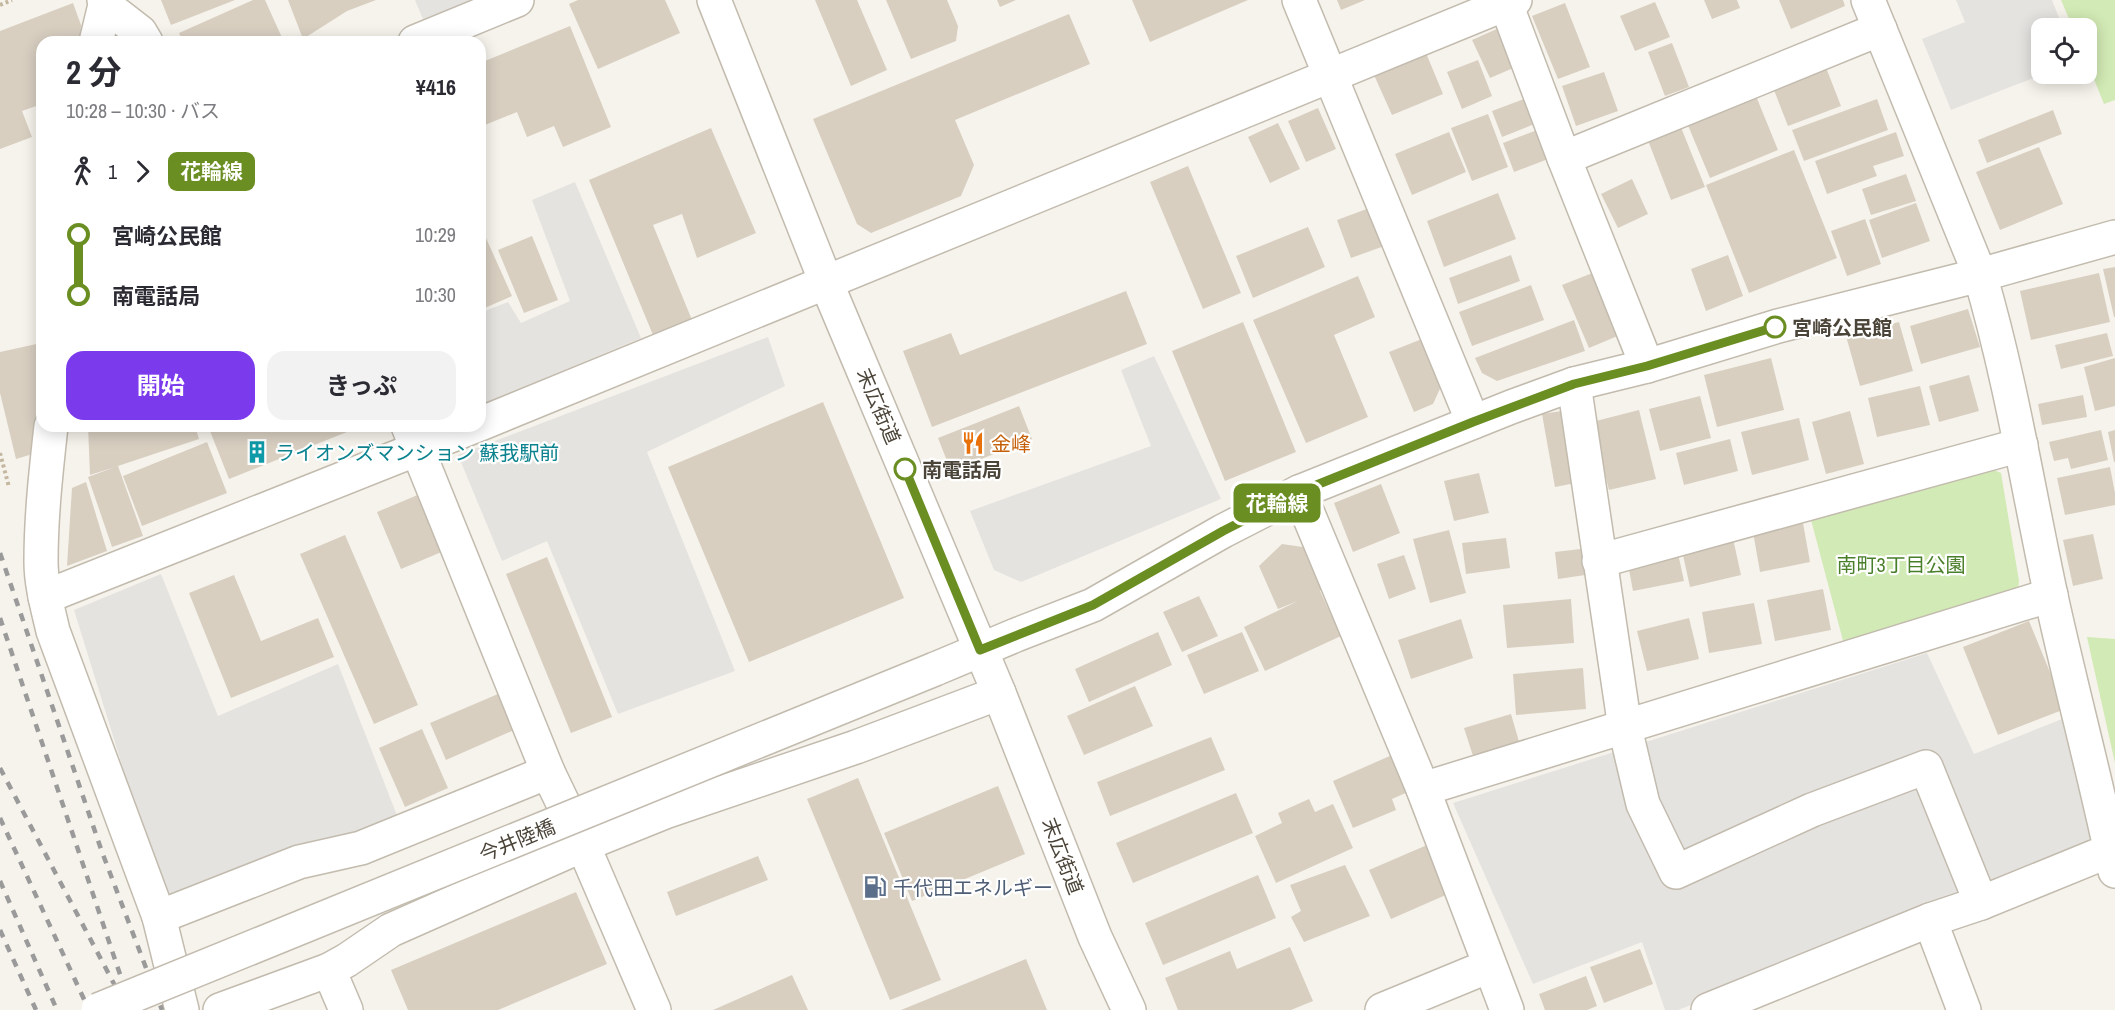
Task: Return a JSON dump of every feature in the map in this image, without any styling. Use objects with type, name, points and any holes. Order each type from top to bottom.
[{"type":"street","points":[[430,36],[517,0]]},
{"type":"street","name":"末広街道","points":[[714,0],[826,282],[999,693],[1095,937],[1129,1010]]},
{"type":"street","points":[[1299,0],[1473,422]]},
{"type":"street","points":[[97,36],[104,2],[142,36]]},
{"type":"street","points":[[486,422],[1510,2],[1564,158],[1647,366]]},
{"type":"street","points":[[1564,158],[1874,14],[1980,275],[1989,304],[2021,445],[2051,595],[2113,860],[1930,920],[1761,1000],[1708,1010]]},
{"type":"street","name":"今井陸橋","points":[[98,1010],[1093,605],[1223,531],[1299,492],[1473,422],[1574,384],[1647,366],[1778,326],[1980,275],[2115,237]]},
{"type":"street","points":[[1574,384],[1625,728],[1643,804],[1676,873],[1812,810],[1926,767],[1981,903]]},
{"type":"street","points":[[50,432],[43,499],[41,553],[45,597],[52,631],[159,917],[182,1010]]},
{"type":"street","points":[[45,597],[412,438],[444,432]]},
{"type":"street","points":[[412,438],[548,772],[583,845],[654,1010]]},
{"type":"street","points":[[1599,561],[2021,445]]},
{"type":"street","points":[[1299,492],[1423,789],[1507,1010]]},
{"type":"street","points":[[1423,789],[2051,595]]},
{"type":"street","points":[[220,1010],[583,845],[665,812],[856,747],[999,693]]},
{"type":"street","points":[[159,917],[313,866],[548,772]]},
{"type":"street","points":[[1930,920],[1964,1010]]},
{"type":"street","points":[[337,957],[346,1010]]},
{"type":"street","points":[[1382,1010],[1489,966]]},
{"type":"path","points":[[0,5],[12,0]]},
{"type":"green space","points":[[2061,0],[2115,0],[2115,100],[2104,104],[2096,84],[2097,18],[2069,18]]},
{"type":"green space","name":"南町3丁目公園","points":[[1989,468],[2001,473],[2019,581],[2016,604],[1846,652],[1810,516]]},
{"type":"green space","points":[[2087,637],[2115,639],[2115,763]]},
{"type":"shaded area","points":[[415,0],[474,0],[423,19]]},
{"type":"shaded area","points":[[1956,0],[2052,0],[2059,18],[2031,18],[2031,79],[1951,110],[1922,39],[1965,22]]},
{"type":"shaded area","points":[[575,182],[641,338],[486,403],[486,311],[508,302],[521,323],[570,301],[532,200]]},
{"type":"shaded area","points":[[768,337],[785,386],[647,452],[735,671],[618,714],[547,541],[502,561],[458,455]]},
{"type":"shaded area","points":[[1154,356],[1221,499],[1021,582],[994,570],[970,511],[1151,446],[1121,370]]},
{"type":"shaded area","points":[[161,574],[218,716],[338,664],[398,818],[165,904],[74,610]]},
{"type":"shaded area","points":[[1927,653],[1974,754],[2067,717],[2091,835],[2082,852],[1678,1010],[1665,1010],[1642,942],[1533,984],[1453,803]]},
{"type":"building","points":[[161,0],[235,0],[171,25]]},
{"type":"building","points":[[253,0],[265,0],[281,36],[180,36],[179,33]]},
{"type":"building","points":[[288,0],[376,0],[347,11],[308,36],[302,36]]},
{"type":"building","points":[[578,0],[665,0],[680,33],[598,69],[569,4]]},
{"type":"building","points":[[815,0],[857,0],[887,70],[851,86]]},
{"type":"building","points":[[886,0],[947,0],[958,26],[956,41],[911,59]]},
{"type":"building","points":[[997,0],[1016,0],[1000,7]]},
{"type":"building","points":[[1132,0],[1248,0],[1150,42]]},
{"type":"building","points":[[1337,0],[1365,0],[1341,10]]},
{"type":"building","points":[[1704,0],[1737,0],[1740,8],[1712,19]]},
{"type":"building","points":[[1779,0],[1843,0],[1845,6],[1791,29]]},
{"type":"building","points":[[1655,2],[1670,37],[1635,51],[1620,16]]},
{"type":"building","points":[[73,3],[81,25],[80,36],[36,36],[36,106],[22,111],[32,137],[0,149],[0,31]]},
{"type":"building","points":[[1565,3],[1590,67],[1558,79],[1532,16]]},
{"type":"building","points":[[1069,14],[1090,64],[955,120],[974,165],[961,196],[871,233],[857,224],[813,119]]},
{"type":"building","points":[[1508,24],[1525,63],[1490,78],[1472,40]]},
{"type":"building","points":[[570,26],[611,127],[563,147],[554,126],[527,137],[517,112],[486,125],[486,61]]},
{"type":"building","points":[[1672,43],[1689,87],[1665,96],[1648,52]]},
{"type":"building","points":[[1426,53],[1443,94],[1392,115],[1374,75]]},
{"type":"building","points":[[1478,60],[1492,96],[1462,109],[1447,72]]},
{"type":"building","points":[[1825,65],[1841,106],[1788,126],[1772,85]]},
{"type":"building","points":[[1604,72],[1618,111],[1576,126],[1562,86]]},
{"type":"building","points":[[1532,96],[1542,121],[1502,137],[1492,111]]},
{"type":"building","points":[[1756,96],[1778,150],[1710,178],[1687,123]]},
{"type":"building","points":[[1877,99],[1888,130],[1804,161],[1792,130]]},
{"type":"building","points":[[1318,108],[1336,149],[1306,162],[1288,121]]},
{"type":"building","points":[[2053,110],[2062,134],[1987,163],[1978,140]]},
{"type":"building","points":[[1488,114],[1508,167],[1472,181],[1451,128]]},
{"type":"building","points":[[1278,123],[1300,169],[1270,183],[1248,137]]},
{"type":"building","points":[[1680,125],[1705,187],[1671,200],[1647,138]]},
{"type":"building","points":[[1545,127],[1556,156],[1514,172],[1503,143]]},
{"type":"building","points":[[711,128],[756,233],[697,258],[682,214],[653,225],[692,320],[653,335],[589,180]]},
{"type":"building","points":[[1449,132],[1466,172],[1412,195],[1395,154]]},
{"type":"building","points":[[1896,132],[1904,156],[1873,166],[1877,176],[1827,194],[1815,161]]},
{"type":"building","points":[[2039,147],[2063,204],[2000,230],[1976,172]]},
{"type":"building","points":[[1794,150],[1837,258],[1749,293],[1706,185]]},
{"type":"building","points":[[1188,166],[1241,293],[1203,309],[1150,182]]},
{"type":"building","points":[[1906,174],[1916,201],[1871,215],[1862,189]]},
{"type":"building","points":[[1632,179],[1648,214],[1618,228],[1601,194]]},
{"type":"building","points":[[1498,193],[1516,239],[1444,267],[1427,221]]},
{"type":"building","points":[[1916,203],[1930,241],[1882,258],[1869,220]]},
{"type":"building","points":[[1372,207],[1387,245],[1351,258],[1337,220]]},
{"type":"building","points":[[1865,219],[1881,264],[1847,276],[1831,231]]},
{"type":"building","points":[[1308,227],[1325,267],[1253,298],[1236,256]]},
{"type":"building","points":[[532,236],[558,300],[524,313],[498,250]]},
{"type":"building","points":[[486,238],[512,296],[486,307]]},
{"type":"building","points":[[1511,255],[1520,281],[1458,304],[1449,278]]},
{"type":"building","points":[[1728,255],[1743,296],[1706,311],[1691,269]]},
{"type":"building","points":[[2115,267],[2115,317],[2114,317],[2103,269]]},
{"type":"building","points":[[1595,272],[1620,335],[1589,348],[1562,285]]},
{"type":"building","points":[[2099,273],[2110,322],[2031,340],[2020,291]]},
{"type":"building","points":[[1358,276],[1375,317],[1334,335],[1368,417],[1306,443],[1253,320]]},
{"type":"building","points":[[1531,285],[1544,320],[1472,346],[1459,312]]},
{"type":"building","points":[[1126,291],[1147,344],[932,427],[903,351],[951,333],[960,355]]},
{"type":"building","points":[[1968,309],[1980,347],[1921,364],[1910,326]]},
{"type":"building","points":[[1574,320],[1585,351],[1497,381],[1482,373],[1475,358]]},
{"type":"building","points":[[1243,322],[1296,452],[1225,481],[1172,351]]},
{"type":"building","points":[[1899,322],[1913,371],[1860,386],[1846,336]]},
{"type":"building","points":[[2107,333],[2113,356],[2061,369],[2055,345]]},
{"type":"building","points":[[1427,337],[1444,380],[1433,404],[1414,412],[1389,352]]},
{"type":"building","points":[[36,344],[36,432],[41,432],[36,453],[16,459],[0,393],[0,352]]},
{"type":"building","points":[[1771,358],[1784,410],[1717,427],[1704,375]]},
{"type":"building","points":[[2115,358],[2115,406],[2095,411],[2084,367]]},
{"type":"building","points":[[1969,375],[1979,411],[1939,422],[1929,386]]},
{"type":"building","points":[[1920,386],[1930,425],[1877,437],[1868,398]]},
{"type":"building","points":[[2083,395],[2087,417],[2042,425],[2038,404]]},
{"type":"building","points":[[1700,396],[1711,438],[1660,451],[1649,409]]},
{"type":"building","points":[[823,402],[904,598],[749,662],[668,467]]},
{"type":"building","points":[[1019,406],[1032,439],[951,471],[938,438]]},
{"type":"building","points":[[1568,410],[1581,482],[1555,487],[1542,414]]},
{"type":"building","points":[[1639,410],[1656,479],[1609,490],[1592,422]]},
{"type":"building","points":[[1850,411],[1864,464],[1826,474],[1812,422]]},
{"type":"building","points":[[1799,418],[1809,460],[1752,475],[1741,432]]},
{"type":"building","points":[[2101,430],[2108,460],[2071,469],[2068,458],[2054,461],[2049,442]]},
{"type":"building","points":[[2115,430],[2115,462],[2114,462],[2108,432]]},
{"type":"building","points":[[88,432],[197,432],[199,439],[118,466],[143,536],[112,547],[88,477],[115,467],[90,475]]},
{"type":"building","name":"ライオンズマンション 蘇我駅前","points":[[210,432],[347,432],[229,479]]},
{"type":"building","points":[[1730,439],[1738,471],[1684,485],[1676,453]]},
{"type":"building","points":[[207,442],[227,493],[142,526],[123,476]]},
{"type":"building","points":[[2110,467],[2115,505],[2065,515],[2057,478]]},
{"type":"building","points":[[1479,473],[1489,513],[1454,521],[1444,481]]},
{"type":"building","points":[[86,482],[107,551],[67,566],[72,488]]},
{"type":"building","points":[[1381,484],[1400,533],[1353,552],[1334,503]]},
{"type":"building","points":[[420,494],[444,551],[401,569],[377,512]]},
{"type":"building","points":[[1803,523],[1810,562],[1760,572],[1753,532]]},
{"type":"building","points":[[1449,530],[1466,593],[1430,603],[1413,539]]},
{"type":"building","points":[[1732,534],[1741,575],[1690,587],[1681,546]]},
{"type":"building","points":[[2093,534],[2103,579],[2073,586],[2063,540]]},
{"type":"building","points":[[345,535],[418,705],[374,724],[300,554]]},
{"type":"building","points":[[1506,538],[1510,568],[1466,574],[1462,543]]},
{"type":"building","points":[[1282,544],[1303,547],[1341,636],[1265,671],[1244,627],[1298,601],[1278,609],[1259,566]]},
{"type":"building","points":[[1589,548],[1592,574],[1558,579],[1555,552]]},
{"type":"building","points":[[1677,549],[1684,581],[1633,591],[1627,559]]},
{"type":"building","points":[[1404,555],[1416,589],[1389,599],[1377,564]]},
{"type":"building","points":[[547,557],[612,717],[571,733],[506,574]]},
{"type":"building","points":[[234,575],[261,641],[318,618],[334,657],[231,698],[189,593]]},
{"type":"building","points":[[1823,589],[1831,630],[1775,641],[1767,600]]},
{"type":"building","points":[[1199,596],[1218,636],[1182,652],[1163,612]]},
{"type":"building","points":[[1571,599],[1574,643],[1507,648],[1503,605]]},
{"type":"building","points":[[1754,603],[1762,644],[1709,653],[1702,612]]},
{"type":"building","points":[[1689,618],[1699,659],[1647,671],[1637,631]]},
{"type":"building","points":[[1461,619],[1473,658],[1411,679],[1398,640]]},
{"type":"building","points":[[2029,621],[2065,709],[1998,735],[1963,647]]},
{"type":"building","points":[[1158,632],[1172,665],[1089,702],[1075,669]]},
{"type":"building","points":[[1242,632],[1259,671],[1204,694],[1187,655]]},
{"type":"building","points":[[1583,668],[1586,709],[1516,715],[1513,674]]},
{"type":"building","points":[[1135,686],[1153,726],[1084,755],[1067,716]]},
{"type":"building","points":[[498,694],[514,730],[446,760],[430,723]]},
{"type":"building","points":[[1511,714],[1520,745],[1474,759],[1464,728]]},
{"type":"building","points":[[422,729],[448,788],[405,807],[379,748]]},
{"type":"building","points":[[1211,737],[1225,770],[1110,816],[1097,782]]},
{"type":"building","points":[[1392,755],[1408,792],[1392,799],[1396,810],[1353,828],[1333,781]]},
{"type":"building","points":[[858,778],[941,980],[890,1000],[807,799]]},
{"type":"building","points":[[998,786],[1025,854],[912,901],[884,833]]},
{"type":"building","points":[[1236,793],[1253,833],[1133,883],[1116,843]]},
{"type":"building","points":[[1309,799],[1315,812],[1333,804],[1353,848],[1276,883],[1255,836],[1282,823],[1278,813]]},
{"type":"building","points":[[1427,845],[1448,894],[1391,919],[1369,870]]},
{"type":"building","points":[[758,856],[768,880],[676,916],[667,892]]},
{"type":"building","points":[[1345,865],[1370,916],[1304,942],[1291,917],[1301,911],[1290,885]]},
{"type":"building","points":[[1258,875],[1276,918],[1163,965],[1145,923]]},
{"type":"building","points":[[576,892],[607,964],[498,1010],[408,1010],[391,970]]},
{"type":"building","points":[[1290,947],[1313,1001],[1291,1010],[1178,1010],[1165,978],[1230,951],[1237,969]]},
{"type":"building","points":[[1640,949],[1653,984],[1604,1003],[1590,967]]},
{"type":"building","points":[[1026,959],[1047,1010],[901,1010]]},
{"type":"building","points":[[792,975],[808,1010],[713,1010]]},
{"type":"building","points":[[1586,976],[1597,1006],[1587,1010],[1545,1010],[1539,994]]},
{"type":"railway","points":[[0,553],[102,852],[162,1010]]},
{"type":"railway","points":[[0,618],[132,1010]]},
{"type":"railway","points":[[0,768],[122,999]]},
{"type":"railway","points":[[0,818],[89,1010]]},
{"type":"railway","points":[[0,881],[57,1010]]},
{"type":"railway","points":[[0,930],[36,1010]]},
{"type":"bus line","name":"花輪線","points":[[905,469],[980,650],[1093,605],[1223,531],[1299,492],[1574,384],[1647,366],[1775,327]]},
{"type":"place","name":"宮崎公民館","points":[[1775,327]]},
{"type":"place","name":"金峰","points":[[973,443]]},
{"type":"place","name":"ライオンズマンション 蘇我駅前","points":[[257,452]]},
{"type":"place","name":"南電話局","points":[[905,469]]},
{"type":"place","name":"千代田エネルギー","points":[[875,887]]}]
